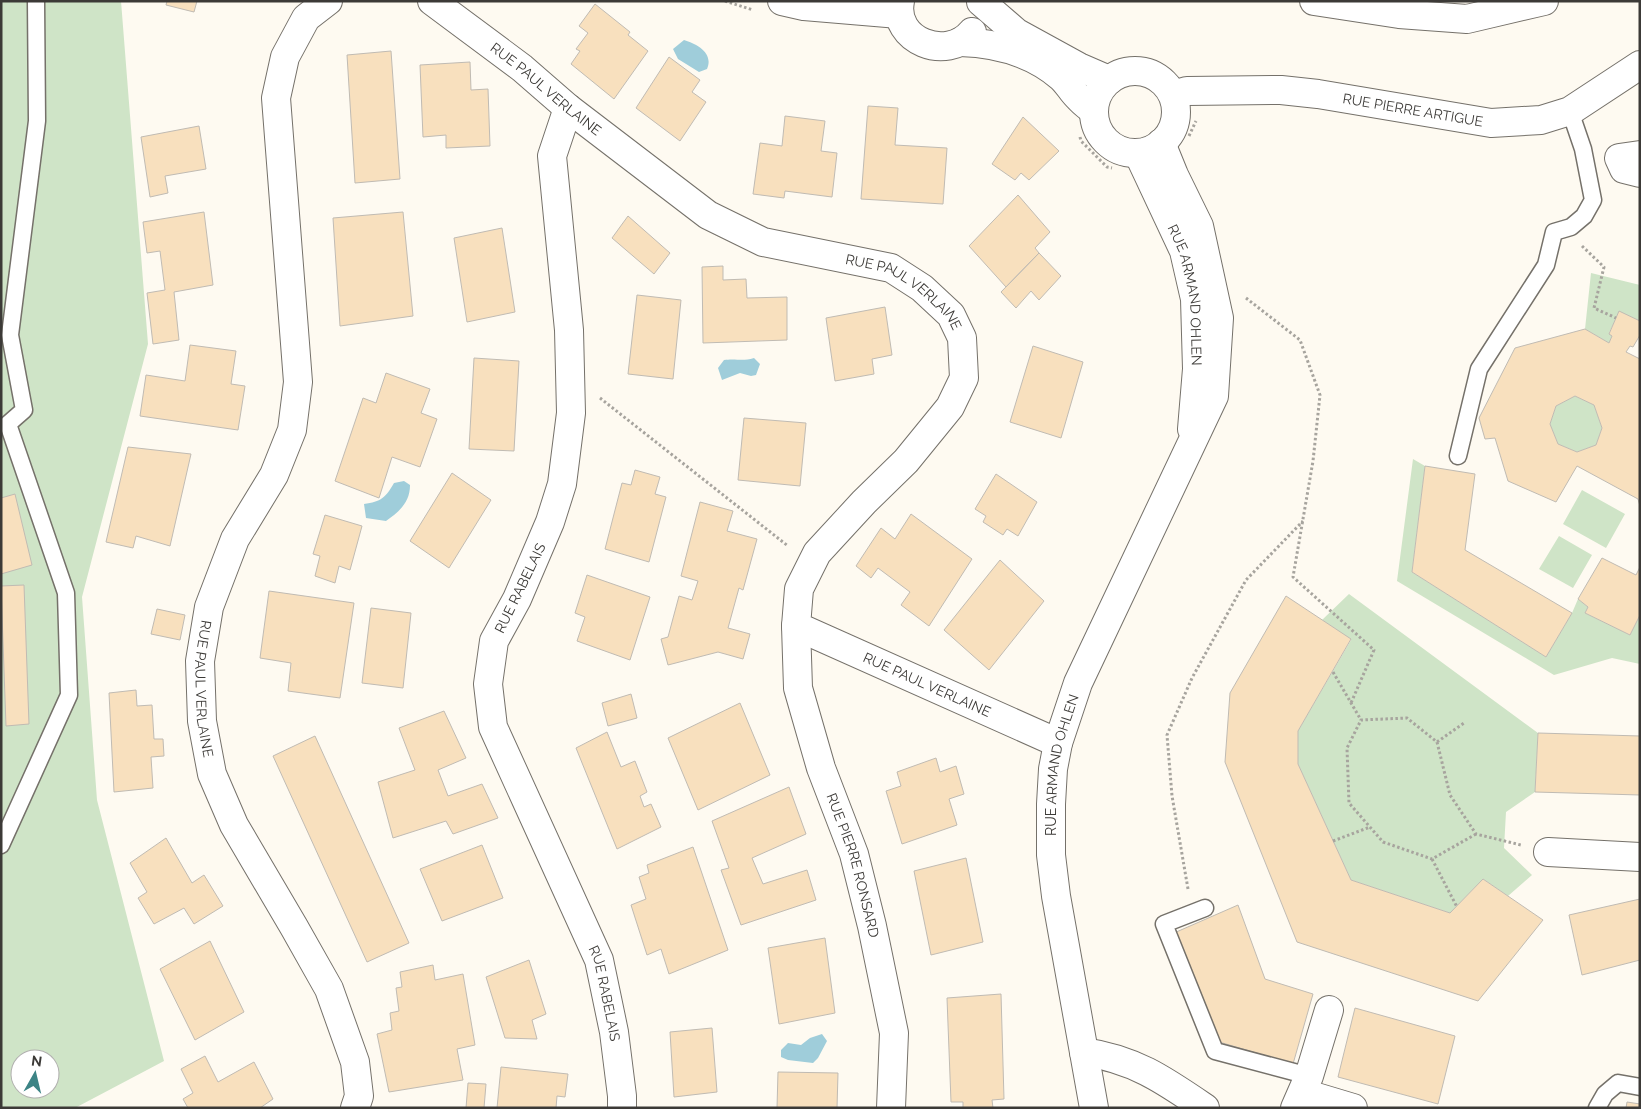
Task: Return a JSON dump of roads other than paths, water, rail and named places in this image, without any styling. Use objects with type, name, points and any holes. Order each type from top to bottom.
[{"type":"street","name":"RUE PAUL VERLAINE","points":[[328,1],[306,18],[285,58],[276,98],[298,382],[292,430],[274,475],[235,539],[209,607],[200,661],[202,722],[212,774],[234,825],[329,989],[355,1062],[359,1096],[355,1108]]},
{"type":"street","name":"RUE PAUL VERLAINE","points":[[432,1],[522,68],[568,108],[708,215],[763,242],[891,268],[922,288],[951,315],[962,338],[964,378],[950,407],[906,461],[864,502],[817,553],[799,589],[796,626],[1058,743]]},
{"type":"street","points":[[1314,1],[1399,14],[1467,19],[1544,1]]},
{"type":"street","points":[[771,7],[899,8],[906,29],[924,44],[936,47],[960,42],[971,34],[977,26],[981,14],[981,2]]},
{"type":"street","points":[[981,2],[1016,33],[1079,67],[1109,80]]},
{"type":"street","points":[[960,42],[980,42],[1006,48],[1034,59],[1061,78],[1079,99],[1094,111]]},
{"type":"street","name":"RUE PIERRE ARTIGUE","points":[[1173,95],[1187,91],[1281,90],[1318,94],[1491,122],[1541,120],[1570,111],[1640,65]]},
{"type":"street","points":[[1135,70],[1149,73],[1161,80],[1173,95],[1176,113],[1174,124],[1169,135],[1150,148],[1124,151],[1112,146],[1102,136],[1096,124],[1094,111],[1096,99],[1101,88],[1109,80],[1121,73],[1135,70]]},
{"type":"street","name":"RUE RABELAIS","points":[[568,108],[552,156],[569,330],[571,413],[562,484],[550,522],[517,599],[494,641],[488,684],[493,726],[599,960],[614,1032],[622,1108]]},
{"type":"street","name":"RUE ARMAND OHLEN","points":[[1094,1108],[1056,896],[1051,855],[1053,769],[1058,743],[1078,683],[1190,445],[1197,369],[1195,299],[1184,251],[1150,148]]},
{"type":"street","points":[[1640,155],[1619,158],[1624,169],[1640,173]]},
{"type":"street","name":"RUE PIERRE RONSARD","points":[[796,626],[798,688],[821,768],[854,854],[872,926],[894,1033],[891,1108]]},
{"type":"street","points":[[1548,852],[1640,857]]},
{"type":"street","points":[[1329,1010],[1302,1092],[1353,1108]]},
{"type":"street","points":[[1084,1052],[1106,1055],[1149,1072],[1205,1108]]},
{"type":"lane","points":[[1,845],[69,695],[66,593],[8,424],[24,410],[10,335],[37,121],[36,1]]},
{"type":"lane","points":[[1458,456],[1479,369],[1546,265],[1554,232],[1571,227],[1584,216],[1593,200],[1584,149],[1570,111]]},
{"type":"lane","points":[[1198,910],[1164,924],[1215,1051],[1302,1092]]},
{"type":"lane","points":[[1597,1108],[1605,1094],[1618,1083],[1640,1086]]},
{"type":"water","points":[[684,40],[703,50],[708,58],[707,69],[699,72],[678,59],[673,49]]},
{"type":"water","points":[[754,358],[760,364],[756,375],[751,376],[740,373],[722,380],[718,368],[724,360]]},
{"type":"water","points":[[404,481],[410,485],[410,491],[406,501],[396,514],[386,521],[366,518],[364,504],[379,500],[394,483]]},
{"type":"water","points":[[822,1034],[827,1041],[818,1058],[813,1063],[788,1060],[781,1057],[781,1050],[788,1043],[801,1045],[810,1038]]}]
